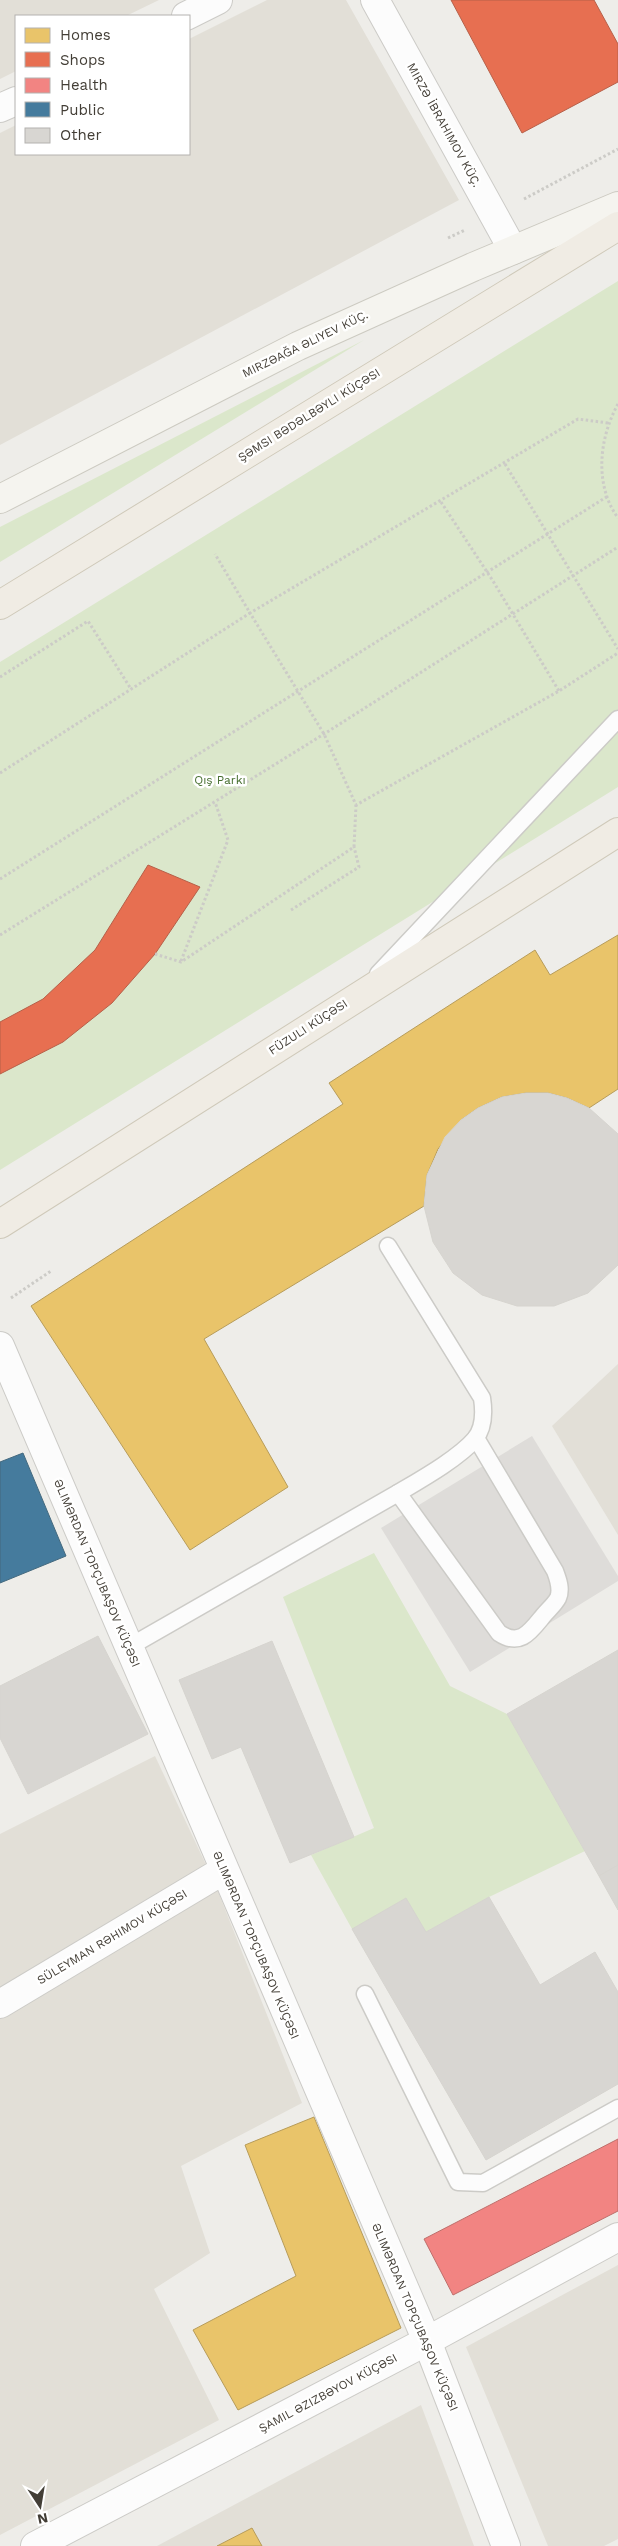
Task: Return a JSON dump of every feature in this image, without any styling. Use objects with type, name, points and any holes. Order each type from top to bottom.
[{"type":"main road","name":"ŞƏMSI BƏDƏLBƏYLI KÜÇƏSI","points":[[0,605],[618,226]]},
{"type":"main road","name":"FÜZULI KÜÇƏSI","points":[[0,1224],[359,994],[618,832]]},
{"type":"street","points":[[188,15],[218,0]]},
{"type":"street","name":"MIRZƏ İBRAHIMOV KÜÇ.","points":[[375,0],[513,250]]},
{"type":"street","points":[[0,108],[15,100]]},
{"type":"street","name":"MIRZƏAĞA ƏLIYEV KÜÇ.","points":[[0,499],[298,346],[513,250],[618,206]]},
{"type":"street","name":"ƏLIMƏRDAN TOPÇUBAŞOV KÜÇƏSI","points":[[0,1346],[427,2341],[506,2546]]},
{"type":"street","name":"SÜLEYMAN RƏHIMOV KÜÇƏSI","points":[[0,2004],[224,1870]]},
{"type":"street","name":"ŞAMIL ƏZIZBƏYOV KÜÇƏSI","points":[[35,2546],[427,2341],[618,2237]]},
{"type":"lane","points":[[359,994],[618,719]]},
{"type":"lane","points":[[129,1647],[398,1493],[438,1468],[476,1438],[484,1414],[482,1398],[388,1246]]},
{"type":"lane","points":[[398,1493],[498,1633],[506,1638],[517,1639],[526,1637],[559,1597],[559,1582],[555,1571],[476,1438]]},
{"type":"lane","points":[[365,1994],[458,2182],[483,2183],[618,2108]]},
{"type":"path","points":[[618,404],[608,422],[602,453],[604,484],[618,518]]},
{"type":"path","points":[[0,773],[250,613],[441,502],[578,419],[608,422]]},
{"type":"path","points":[[356,805],[559,691],[618,651],[505,464]]},
{"type":"path","points":[[0,879],[608,496]]},
{"type":"path","points":[[441,502],[487,572],[559,691]]},
{"type":"path","points":[[0,935],[324,734],[618,547]]},
{"type":"path","points":[[215,554],[324,734],[356,805],[354,846],[359,867],[291,910]]},
{"type":"path","points":[[0,677],[88,622],[131,689]]},
{"type":"path","points":[[181,962],[228,840],[215,802]]},
{"type":"path","points":[[181,962],[354,846]]},
{"type":"path","points":[[155,954],[181,962]]},
{"type":"path","points":[[11,1298],[51,1271]]},
{"type":"shaded area","points":[[0,0],[159,0],[128,15],[15,15],[15,72],[0,79]]},
{"type":"shaded area","points":[[267,0],[346,0],[459,200],[0,445],[0,133],[15,126],[15,155],[190,155],[190,38]]},
{"type":"shaded area","points":[[618,1364],[618,1535],[552,1426]]},
{"type":"shaded area","points":[[532,1436],[618,1576],[618,1581],[470,1672],[381,1528]]},
{"type":"shaded area","points":[[155,1756],[215,1884],[302,2103],[181,2166],[210,2253],[154,2289],[219,2420],[0,2535],[0,1834]]},
{"type":"shaded area","points":[[618,2265],[618,2539],[604,2546],[548,2546],[466,2347]]},
{"type":"shaded area","points":[[421,2405],[474,2546],[157,2546]]},
{"type":"green space","name":"Qış Parkı","points":[[618,281],[618,787],[0,1170],[0,662]]},
{"type":"green space","points":[[364,340],[0,562],[0,527]]},
{"type":"green space","points":[[374,1553],[450,1686],[507,1714],[585,1851],[489,1897],[426,1932],[352,1929],[311,1855],[374,1828],[283,1597]]},
{"type":"building: Homes","points":[[618,935],[618,1089],[589,1108],[567,1098],[548,1093],[526,1093],[502,1097],[478,1108],[461,1120],[438,1149],[427,1175],[424,1206],[204,1339],[288,1487],[190,1550],[31,1306],[343,1104],[329,1083],[535,950],[550,975]]},
{"type":"building: Homes","points":[[314,2117],[401,2328],[238,2410],[193,2330],[296,2276],[245,2145]]},
{"type":"building: Homes","points":[[252,2528],[262,2546],[217,2546]]},
{"type":"building: Shops","points":[[451,0],[594,0],[618,44],[618,82],[522,133]]},
{"type":"building: Shops","points":[[148,865],[200,887],[155,954],[112,1003],[63,1042],[0,1074],[0,1022],[43,999],[95,950]]},
{"type":"building: Health","points":[[618,2139],[618,2211],[453,2295],[424,2239]]},
{"type":"building: Public","points":[[23,1453],[66,1556],[0,1583],[0,1462]]},
{"type":"building: Other","points":[[526,1093],[548,1093],[567,1098],[589,1108],[618,1134],[618,1265],[588,1293],[554,1306],[517,1306],[482,1295],[453,1273],[433,1242],[424,1206],[427,1175],[445,1137],[461,1120],[478,1108],[502,1097]]},
{"type":"building: Other","points":[[98,1636],[148,1734],[28,1794],[0,1738],[0,1686]]},
{"type":"building: Other","points":[[272,1641],[354,1837],[290,1863],[241,1747],[212,1759],[179,1680]]},
{"type":"building: Other","points":[[618,1650],[618,1865],[599,1876],[507,1714]]},
{"type":"building: Other","points":[[618,1865],[618,1910],[599,1876]]},
{"type":"building: Other","points":[[489,1897],[540,1985],[595,1952],[618,1992],[618,2084],[486,2160],[352,1929],[406,1898],[426,1932]]}]
